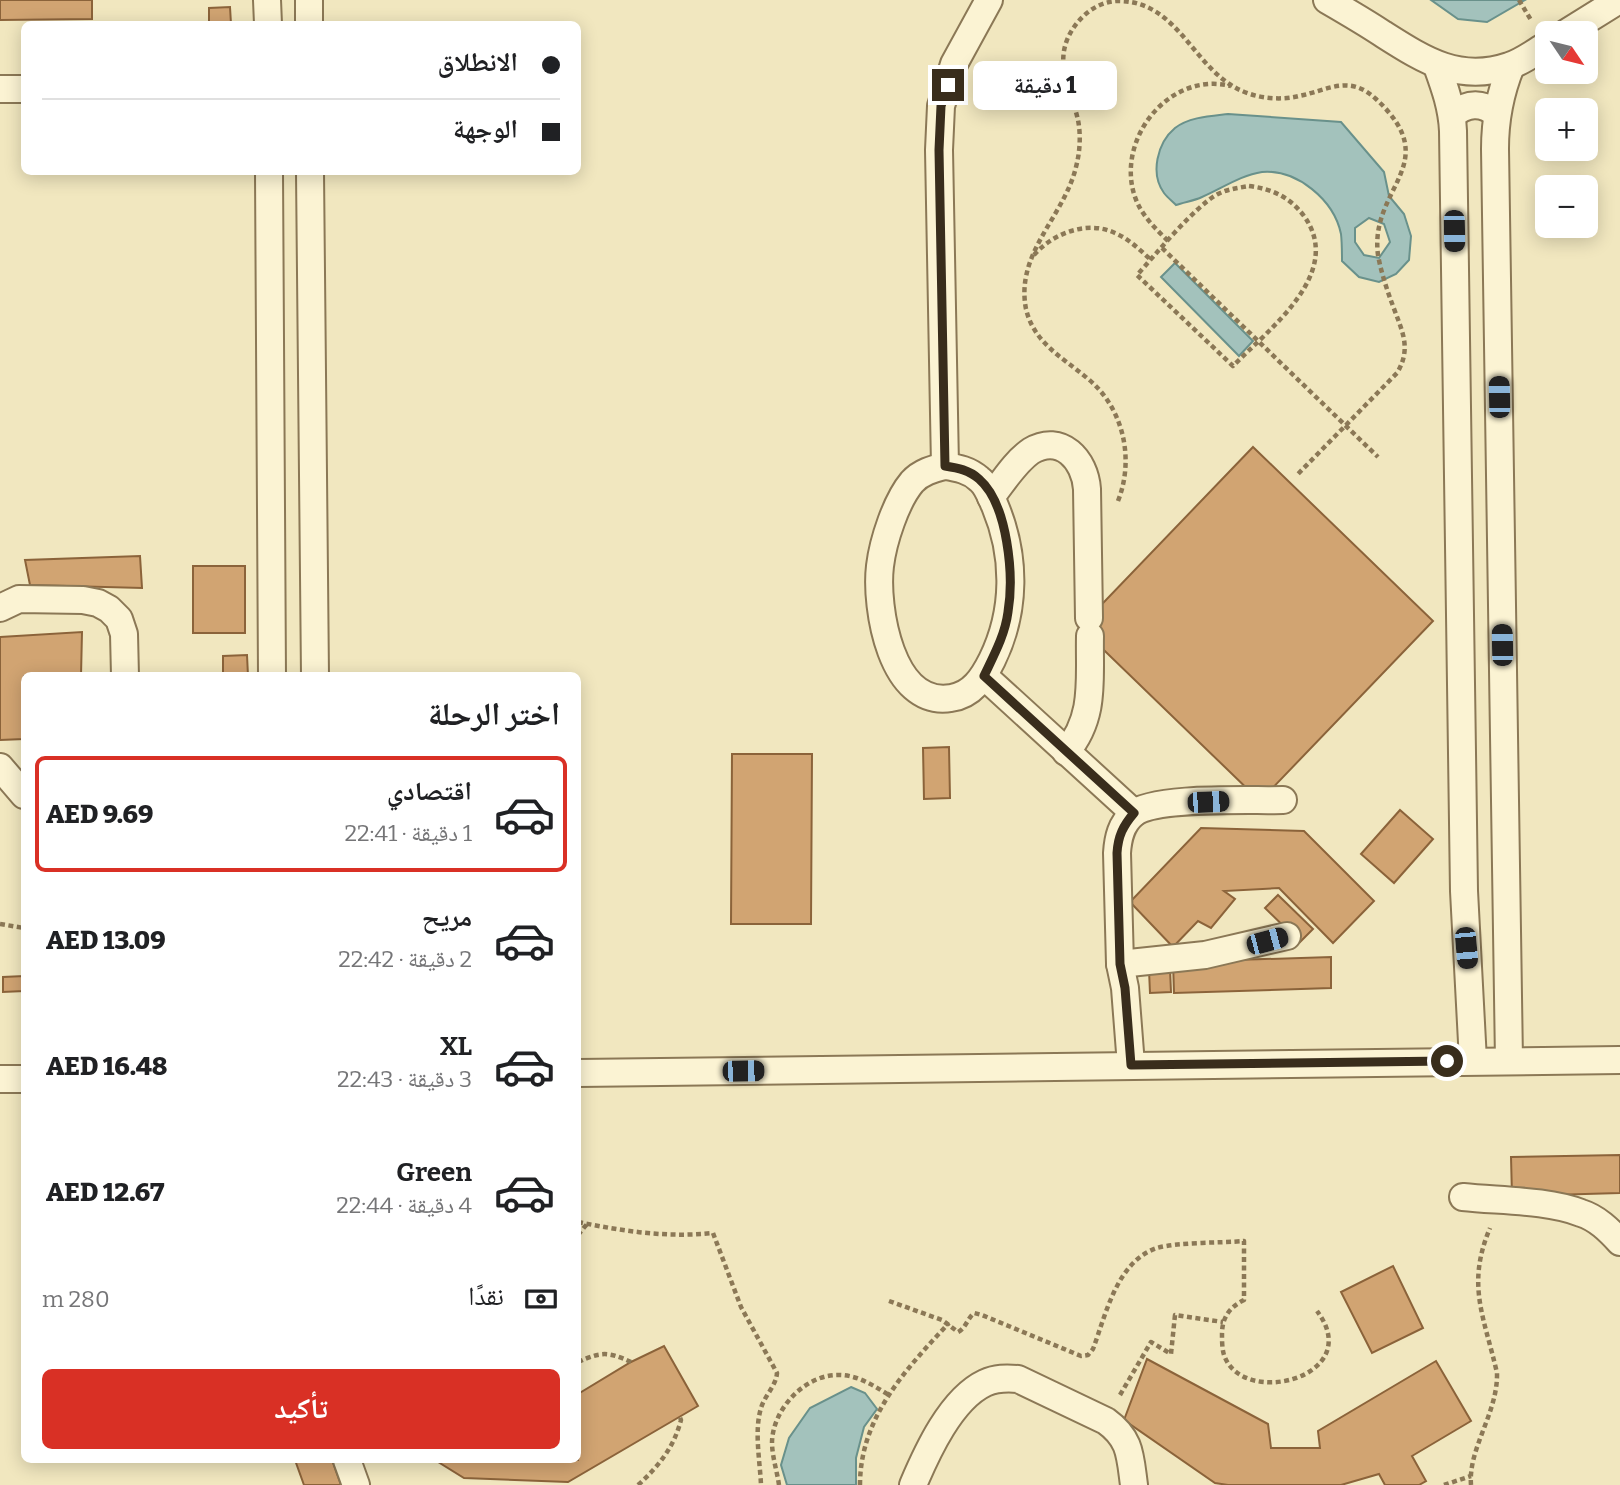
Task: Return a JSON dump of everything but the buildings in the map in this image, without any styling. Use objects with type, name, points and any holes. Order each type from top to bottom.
[{"type":"street","points":[[267,0],[268,21]]},
{"type":"street","points":[[309,0],[309,21]]},
{"type":"street","points":[[945,466],[939,150],[941,106],[954,64],[989,0]]},
{"type":"street","points":[[1327,0],[1437,66],[1462,72],[1487,71],[1511,66],[1535,52]]},
{"type":"street","points":[[1585,21],[1619,0]]},
{"type":"street","points":[[1437,66],[1452,115],[1466,948],[1473,1061]]},
{"type":"street","points":[[1509,1060],[1495,190],[1496,113],[1511,66]]},
{"type":"street","points":[[0,89],[21,89]]},
{"type":"street","points":[[1452,115],[1460,108],[1479,104],[1496,113]]},
{"type":"street","points":[[268,175],[272,672]]},
{"type":"street","points":[[310,175],[315,672]]},
{"type":"street","points":[[991,497],[1023,458],[1033,450],[1059,447],[1071,453],[1081,463],[1086,475],[1089,708],[1080,733],[1066,752]]},
{"type":"street","points":[[945,466],[965,469],[981,480],[991,497],[1010,554],[1008,614],[1001,643],[984,676],[969,691],[950,698],[930,697],[912,687],[900,671],[886,638],[879,602],[880,566],[888,530],[913,481],[927,471],[945,466]]},
{"type":"street","points":[[271,486],[279,493],[298,496],[314,485]]},
{"type":"street","points":[[272,606],[279,599],[288,596],[307,599],[315,606]]},
{"type":"street","points":[[0,608],[19,598],[98,603],[109,609],[119,620],[124,634],[125,672]]},
{"type":"street","points":[[984,676],[1134,813]]},
{"type":"street","points":[[0,767],[21,792]]},
{"type":"street","points":[[1131,1065],[1125,988],[1120,964],[1118,838],[1124,824],[1134,813],[1159,804],[1283,800]]},
{"type":"street","points":[[1120,964],[1205,955],[1287,936]]},
{"type":"street","points":[[1466,948],[1473,954],[1492,957],[1508,948]]},
{"type":"street","points":[[581,1073],[1620,1060]]},
{"type":"street","points":[[0,1079],[21,1079]]},
{"type":"street","points":[[1463,1197],[1559,1207],[1583,1213],[1604,1225],[1620,1242]]},
{"type":"street","points":[[914,1485],[942,1429],[962,1401],[987,1382],[1003,1378],[1017,1379],[1106,1420],[1119,1430],[1126,1441],[1134,1485]]},
{"type":"street","points":[[348,1463],[356,1485]]},
{"type":"path","points":[[1088,544],[1114,511],[1122,492],[1126,461],[1122,429],[1114,410],[1102,393],[1088,378],[1050,351],[1035,332],[1026,309],[1024,285],[1029,261],[1064,199],[1076,167],[1080,145],[1079,122],[1063,73],[1068,37],[1080,19],[1105,3],[1121,1],[1150,8],[1176,26],[1200,57],[1236,88]]},
{"type":"path","points":[[1168,241],[1141,213],[1130,174],[1131,154],[1148,118],[1162,103],[1179,93],[1217,83],[1255,95],[1297,97],[1331,85],[1346,85],[1361,88],[1374,97],[1393,116],[1403,131],[1407,148],[1405,166],[1388,199],[1379,234],[1378,253],[1392,306],[1403,332],[1405,353],[1396,373],[1296,476]]},
{"type":"path","points":[[1249,186],[1266,188],[1295,205],[1306,219],[1313,234],[1314,267],[1299,297],[1233,366],[1137,275],[1162,248],[1203,204],[1217,194],[1249,186]]},
{"type":"path","points":[[1029,261],[1039,248],[1066,232],[1098,228],[1114,232],[1151,260]]},
{"type":"path","points":[[1162,248],[1378,457]]},
{"type":"path","points":[[0,924],[21,928]]},
{"type":"path","points":[[1471,1485],[1473,1461],[1496,1399],[1497,1386],[1497,1373],[1477,1289],[1477,1270],[1481,1249],[1502,1201]]},
{"type":"path","points":[[581,1223],[654,1235],[713,1233],[741,1307],[777,1373],[777,1382],[764,1399],[758,1421],[761,1485]]},
{"type":"path","points":[[581,1231],[587,1224]]},
{"type":"path","points":[[889,1301],[949,1323],[958,1332],[974,1313],[1081,1356],[1087,1355],[1093,1349],[1119,1283],[1141,1256],[1160,1247],[1244,1241],[1244,1300],[1235,1305],[1223,1322],[1224,1355],[1230,1366],[1251,1378],[1273,1382],[1310,1374],[1319,1365],[1325,1354],[1327,1331],[1317,1311]]},
{"type":"path","points":[[1106,1420],[1150,1342],[1171,1354],[1175,1315],[1223,1322]]},
{"type":"path","points":[[860,1485],[864,1444],[889,1395],[949,1323]]},
{"type":"path","points":[[581,1361],[606,1353],[631,1362]]},
{"type":"path","points":[[779,1485],[772,1440],[786,1405],[803,1386],[814,1380],[840,1374],[866,1382],[889,1395]]},
{"type":"path","points":[[638,1485],[661,1462],[673,1444],[681,1420],[679,1415]]},
{"type":"path","points":[[1444,1485],[1471,1476]]},
{"type":"water","points":[[1431,0],[1525,0],[1487,22],[1458,19]]},
{"type":"water","points":[[1228,114],[1341,122],[1384,172],[1389,196],[1404,214],[1411,236],[1409,260],[1396,274],[1379,282],[1359,277],[1342,261],[1341,234],[1331,210],[1301,181],[1275,172],[1246,176],[1199,198],[1176,205],[1164,193],[1157,177],[1158,159],[1164,142],[1175,128],[1187,121]],"holes":[[[1369,218],[1384,224],[1390,242],[1379,258],[1364,255],[1355,242],[1355,228]]]},
{"type":"water","points":[[1175,263],[1253,341],[1239,356],[1161,277]]},
{"type":"water","points":[[851,1387],[865,1393],[877,1409],[864,1427],[856,1458],[856,1485],[787,1485],[781,1465],[789,1438],[810,1408]]},
{"type":"route","points":[[948,85],[941,106],[939,150],[945,466],[965,469],[981,480],[1003,525],[1010,554],[1008,614],[1001,643],[984,676],[1134,813],[1124,824],[1118,838],[1117,853],[1120,964],[1125,988],[1131,1065],[1447,1061]]}]
